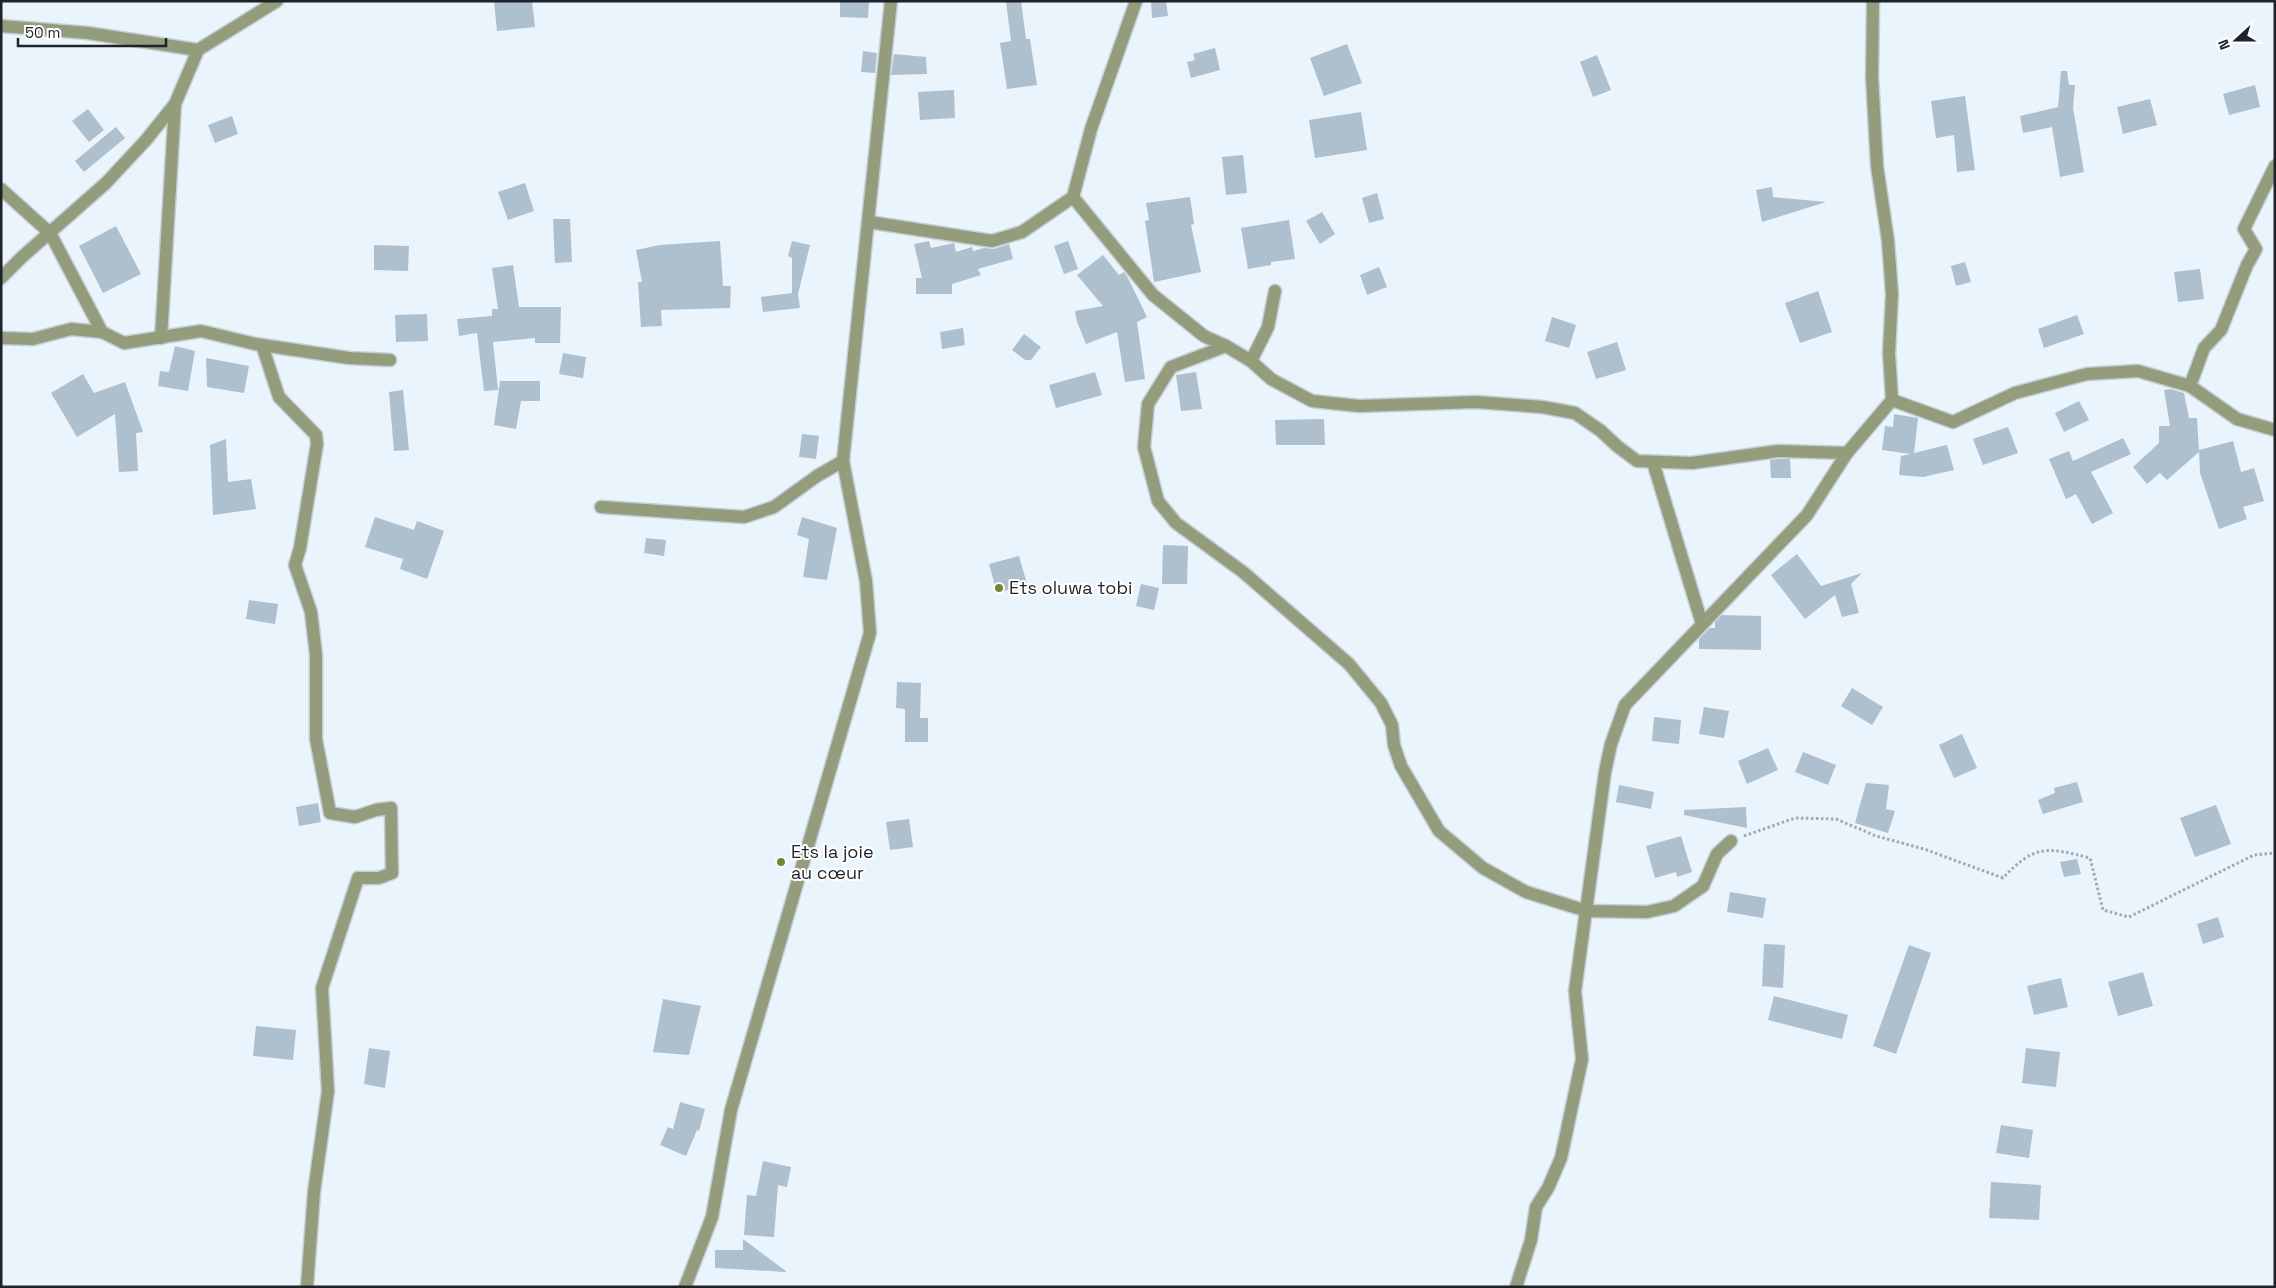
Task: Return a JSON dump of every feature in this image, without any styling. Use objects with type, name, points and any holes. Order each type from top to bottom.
[{"type":"street","points":[[1,278],[106,183],[146,140],[174,104],[198,50],[277,1]]},
{"type":"street","points":[[685,1287],[712,1217],[731,1110],[870,633],[866,581],[844,461],[891,1]]},
{"type":"street","points":[[868,222],[992,241],[1022,232],[1073,197],[1091,129],[1136,1]]},
{"type":"street","points":[[1516,1287],[1531,1240],[1536,1208],[1548,1188],[1561,1158],[1582,1059],[1575,991],[1606,772],[1611,744],[1625,706],[1808,515],[1847,453],[1892,400],[1889,353],[1892,294],[1888,241],[1877,166],[1872,77],[1874,1]]},
{"type":"street","points":[[1,26],[88,33],[198,50]]},
{"type":"street","points":[[161,338],[174,104]]},
{"type":"street","points":[[2190,386],[2204,348],[2221,330],[2243,273],[2256,250],[2244,229],[2275,166]]},
{"type":"street","points":[[1,189],[50,233],[102,332]]},
{"type":"street","points":[[1073,197],[1154,295],[1204,336],[1226,346],[1250,361],[1271,379],[1312,401],[1359,406],[1476,402],[1542,407],[1575,413],[1637,460],[1653,462],[1692,463],[1778,451],[1847,453]]},
{"type":"street","points":[[1250,361],[1268,327],[1275,291]]},
{"type":"street","points":[[1,338],[33,339],[71,330],[102,332],[124,343],[200,331],[262,345],[349,358],[390,360]]},
{"type":"street","points":[[262,345],[280,397],[316,435],[317,444],[300,548],[295,565],[311,612],[316,655],[316,739],[330,813],[355,817],[376,810],[391,808],[392,873],[379,878],[358,878],[322,988],[328,1091],[314,1192],[307,1287]]},
{"type":"street","points":[[1226,346],[1171,367],[1148,404],[1144,447],[1158,501],[1176,523],[1243,572],[1294,615],[1354,670],[1381,703],[1392,725],[1394,745],[1401,766],[1438,831],[1483,868],[1526,892],[1587,911],[1648,912],[1674,906],[1703,886],[1717,854],[1731,842]]},
{"type":"street","points":[[1892,400],[1953,422],[2015,393],[2087,374],[2138,371],[2190,386],[2237,419],[2275,430]]},
{"type":"street","points":[[601,507],[744,517],[774,507],[817,476],[844,461]]},
{"type":"street","points":[[1653,462],[1702,624]]},
{"type":"path","points":[[1731,842],[1795,818],[1836,819],[1876,836],[1924,849],[2003,878],[2014,867],[2037,851],[2055,849],[2090,858],[2103,910],[2129,918],[2254,855],[2275,853]]},
{"type":"building","points":[[494,1],[532,1],[535,27],[497,31]]},
{"type":"building","points":[[840,1],[869,1],[868,18],[840,17]]},
{"type":"building","points":[[1006,1],[1021,1],[1026,39],[1030,39],[1037,85],[1007,89],[1000,43],[1011,41]]},
{"type":"building","points":[[1151,1],[1166,1],[1168,16],[1152,18]]},
{"type":"building","points":[[1347,44],[1362,83],[1324,96],[1310,58]]},
{"type":"building","points":[[1215,48],[1220,70],[1191,78],[1187,62],[1195,60],[1193,54]]},
{"type":"building","points":[[863,51],[877,53],[875,73],[861,72]]},
{"type":"building","points":[[894,54],[926,57],[927,74],[891,75]]},
{"type":"building","points":[[1597,55],[1611,90],[1593,97],[1580,62]]},
{"type":"building","points":[[2061,71],[2067,71],[2069,85],[2075,85],[2073,108],[2084,172],[2060,177],[2052,127],[2023,133],[2020,116],[2058,107]]},
{"type":"building","points":[[2255,85],[2260,107],[2229,115],[2223,94]]},
{"type":"building","points":[[954,90],[955,118],[920,120],[918,92]]},
{"type":"building","points":[[1965,96],[1975,170],[1957,172],[1954,135],[1936,138],[1931,101]]},
{"type":"building","points":[[2150,99],[2157,125],[2123,134],[2117,107]]},
{"type":"building","points":[[88,109],[104,130],[89,142],[72,121]]},
{"type":"building","points":[[1361,112],[1367,150],[1315,158],[1309,120]]},
{"type":"building","points":[[232,116],[238,134],[215,143],[208,125]]},
{"type":"building","points":[[116,127],[125,138],[84,172],[75,161]]},
{"type":"building","points":[[1243,155],[1247,193],[1226,195],[1222,157]]},
{"type":"building","points":[[525,183],[534,211],[508,220],[498,192]]},
{"type":"building","points":[[1772,187],[1773,197],[1826,202],[1762,222],[1756,190]]},
{"type":"building","points":[[1377,193],[1384,219],[1369,223],[1362,198]]},
{"type":"building","points":[[1190,197],[1194,224],[1191,225],[1201,272],[1154,282],[1145,221],[1149,220],[1146,203]]},
{"type":"building","points":[[1322,212],[1335,234],[1320,244],[1306,221]]},
{"type":"building","points":[[553,219],[570,219],[572,262],[555,263]]},
{"type":"building","points":[[1289,220],[1295,259],[1271,262],[1271,265],[1248,269],[1241,228]]},
{"type":"building","points":[[116,226],[141,274],[103,293],[79,246]]},
{"type":"building","points":[[720,241],[723,286],[731,286],[730,308],[661,310],[662,326],[641,327],[638,282],[642,282],[636,250],[660,245]]},
{"type":"building","points":[[792,241],[810,245],[798,294],[800,308],[763,312],[761,297],[792,293],[792,258],[788,256]]},
{"type":"building","points":[[929,241],[931,248],[954,243],[956,252],[972,247],[973,251],[984,248],[994,249],[1009,244],[1013,259],[978,269],[981,275],[952,284],[952,294],[916,294],[916,278],[922,278],[914,244]]},
{"type":"building","points":[[1068,241],[1078,269],[1064,274],[1054,246]]},
{"type":"building","points":[[374,245],[409,246],[408,271],[374,270]]},
{"type":"building","points":[[1103,255],[1119,275],[1124,272],[1127,276],[1147,317],[1137,322],[1145,379],[1125,382],[1117,332],[1086,344],[1077,322],[1075,311],[1103,306],[1077,275]]},
{"type":"building","points":[[1965,262],[1971,282],[1956,286],[1951,266]]},
{"type":"building","points":[[513,265],[519,307],[561,307],[560,343],[535,343],[535,338],[493,342],[498,390],[484,391],[477,333],[459,336],[457,319],[492,316],[492,309],[498,309],[492,268]]},
{"type":"building","points":[[1379,267],[1387,287],[1367,295],[1360,275]]},
{"type":"building","points":[[2200,269],[2204,299],[2178,302],[2174,272]]},
{"type":"building","points":[[1818,291],[1832,332],[1800,343],[1785,303]]},
{"type":"building","points":[[427,314],[428,341],[396,342],[395,315]]},
{"type":"building","points":[[2077,315],[2084,334],[2044,348],[2038,329]]},
{"type":"building","points":[[1552,317],[1576,325],[1569,348],[1545,341]]},
{"type":"building","points":[[963,328],[965,345],[942,349],[940,332]]},
{"type":"building","points":[[1024,334],[1041,347],[1031,360],[1025,360],[1012,350]]},
{"type":"building","points":[[1617,342],[1626,370],[1596,379],[1587,352]]},
{"type":"building","points":[[175,346],[195,351],[188,391],[158,386],[160,371],[169,372]]},
{"type":"building","points":[[563,353],[586,357],[583,378],[559,374]]},
{"type":"building","points":[[206,358],[249,366],[244,393],[207,387]]},
{"type":"building","points":[[1095,372],[1102,395],[1056,408],[1049,385]]},
{"type":"building","points":[[1196,372],[1202,409],[1181,411],[1176,375]]},
{"type":"building","points":[[83,374],[94,393],[125,382],[143,432],[136,433],[138,471],[119,472],[115,414],[77,437],[51,393]]},
{"type":"building","points":[[500,381],[540,381],[540,401],[521,401],[516,429],[494,425]]},
{"type":"building","points":[[2170,389],[2184,393],[2189,418],[2197,418],[2199,452],[2167,480],[2160,473],[2147,484],[2133,467],[2159,443],[2159,426],[2170,426],[2164,390]]},
{"type":"building","points":[[403,390],[409,450],[394,451],[389,392]]},
{"type":"building","points":[[2079,401],[2089,420],[2064,432],[2055,413]]},
{"type":"building","points":[[1894,414],[1918,418],[1914,453],[1947,445],[1954,470],[1923,477],[1899,475],[1901,456],[1911,454],[1882,450],[1885,426],[1893,427]]},
{"type":"building","points":[[1324,419],[1325,445],[1276,445],[1275,420]]},
{"type":"building","points":[[2008,427],[2018,453],[1983,465],[1973,439]]},
{"type":"building","points":[[802,434],[819,436],[816,459],[799,457]]},
{"type":"building","points":[[2123,438],[2131,454],[2091,472],[2113,513],[2092,524],[2076,494],[2066,499],[2049,459],[2069,451],[2073,461]]},
{"type":"building","points":[[226,439],[228,482],[251,479],[256,509],[213,515],[210,445]]},
{"type":"building","points":[[2233,441],[2241,472],[2254,468],[2264,501],[2243,507],[2247,519],[2219,529],[2200,473],[2199,450]]},
{"type":"building","points":[[1790,459],[1791,478],[1771,478],[1770,460]]},
{"type":"building","points":[[375,517],[414,530],[417,521],[444,531],[427,579],[400,569],[403,559],[365,547]]},
{"type":"building","points":[[802,517],[837,528],[827,580],[803,577],[809,539],[797,535]]},
{"type":"building","points":[[646,538],[666,540],[664,556],[644,553]]},
{"type":"building","points":[[1163,545],[1188,546],[1187,584],[1162,584]]},
{"type":"building","points":[[1797,554],[1821,586],[1862,573],[1851,584],[1859,613],[1842,617],[1835,595],[1805,619],[1771,575]]},
{"type":"building","points":[[1019,556],[1027,584],[997,593],[989,564]]},
{"type":"building","points":[[1141,584],[1159,588],[1154,610],[1136,606]]},
{"type":"building","points":[[249,600],[278,604],[275,624],[246,619]]},
{"type":"building","points":[[1722,615],[1761,616],[1761,650],[1699,649],[1699,639],[1710,628],[1715,628],[1715,622]]},
{"type":"building","points":[[897,682],[921,683],[920,718],[928,718],[928,742],[905,742],[905,709],[896,708]]},
{"type":"building","points":[[1852,688],[1883,707],[1872,725],[1841,706]]},
{"type":"building","points":[[1704,707],[1729,711],[1724,738],[1699,734]]},
{"type":"building","points":[[1654,717],[1681,720],[1679,744],[1652,741]]},
{"type":"building","points":[[1962,734],[1977,768],[1954,778],[1939,745]]},
{"type":"building","points":[[1768,748],[1778,770],[1747,784],[1738,761]]},
{"type":"building","points":[[1803,752],[1836,765],[1828,785],[1795,772]]},
{"type":"building","points":[[2077,782],[2083,802],[2043,814],[2038,800],[2055,793],[2054,788]]},
{"type":"building","points":[[1866,783],[1889,785],[1886,809],[1895,811],[1888,833],[1855,823]]},
{"type":"building","points":[[1619,785],[1654,792],[1651,809],[1616,802]]},
{"type":"building","points":[[318,803],[321,822],[299,826],[296,807]]},
{"type":"building","points":[[2216,805],[2231,844],[2195,857],[2180,818]]},
{"type":"building","points":[[1746,807],[1747,828],[1684,815],[1684,810]]},
{"type":"building","points":[[909,819],[913,847],[890,850],[886,822]]},
{"type":"building","points":[[1681,836],[1692,872],[1677,877],[1676,872],[1655,878],[1646,846]]},
{"type":"building","points":[[2077,859],[2081,874],[2064,877],[2060,862]]},
{"type":"building","points":[[1730,892],[1766,898],[1763,918],[1727,912]]},
{"type":"building","points":[[2218,917],[2224,937],[2203,944],[2197,924]]},
{"type":"building","points":[[1764,944],[1785,945],[1783,988],[1762,986]]},
{"type":"building","points":[[1909,945],[1931,953],[1896,1054],[1873,1046]]},
{"type":"building","points":[[2143,972],[2153,1006],[2118,1016],[2108,982]]},
{"type":"building","points":[[2061,978],[2068,1007],[2034,1015],[2027,986]]},
{"type":"building","points":[[1774,996],[1848,1015],[1842,1039],[1768,1020]]},
{"type":"building","points":[[663,999],[701,1006],[689,1055],[653,1052]]},
{"type":"building","points":[[256,1026],[296,1030],[293,1060],[253,1056]]},
{"type":"building","points":[[369,1048],[390,1051],[385,1088],[364,1084]]},
{"type":"building","points":[[2026,1048],[2060,1052],[2056,1087],[2022,1083]]},
{"type":"building","points":[[680,1102],[705,1109],[699,1131],[697,1130],[686,1156],[660,1145],[668,1127],[673,1129]]},
{"type":"building","points":[[2001,1125],[2033,1130],[2029,1158],[1996,1153]]},
{"type":"building","points":[[763,1161],[791,1167],[787,1187],[778,1185],[774,1237],[744,1235],[747,1195],[756,1196]]},
{"type":"building","points":[[1991,1182],[2041,1185],[2039,1220],[1989,1218]]},
{"type":"building","points":[[743,1239],[787,1272],[715,1268],[715,1250],[743,1250]]},
{"type":"place","name":"Ets oluwa tobi","points":[[999,588]]},
{"type":"place","name":"Ets la joie au cœur","points":[[781,862]]}]
